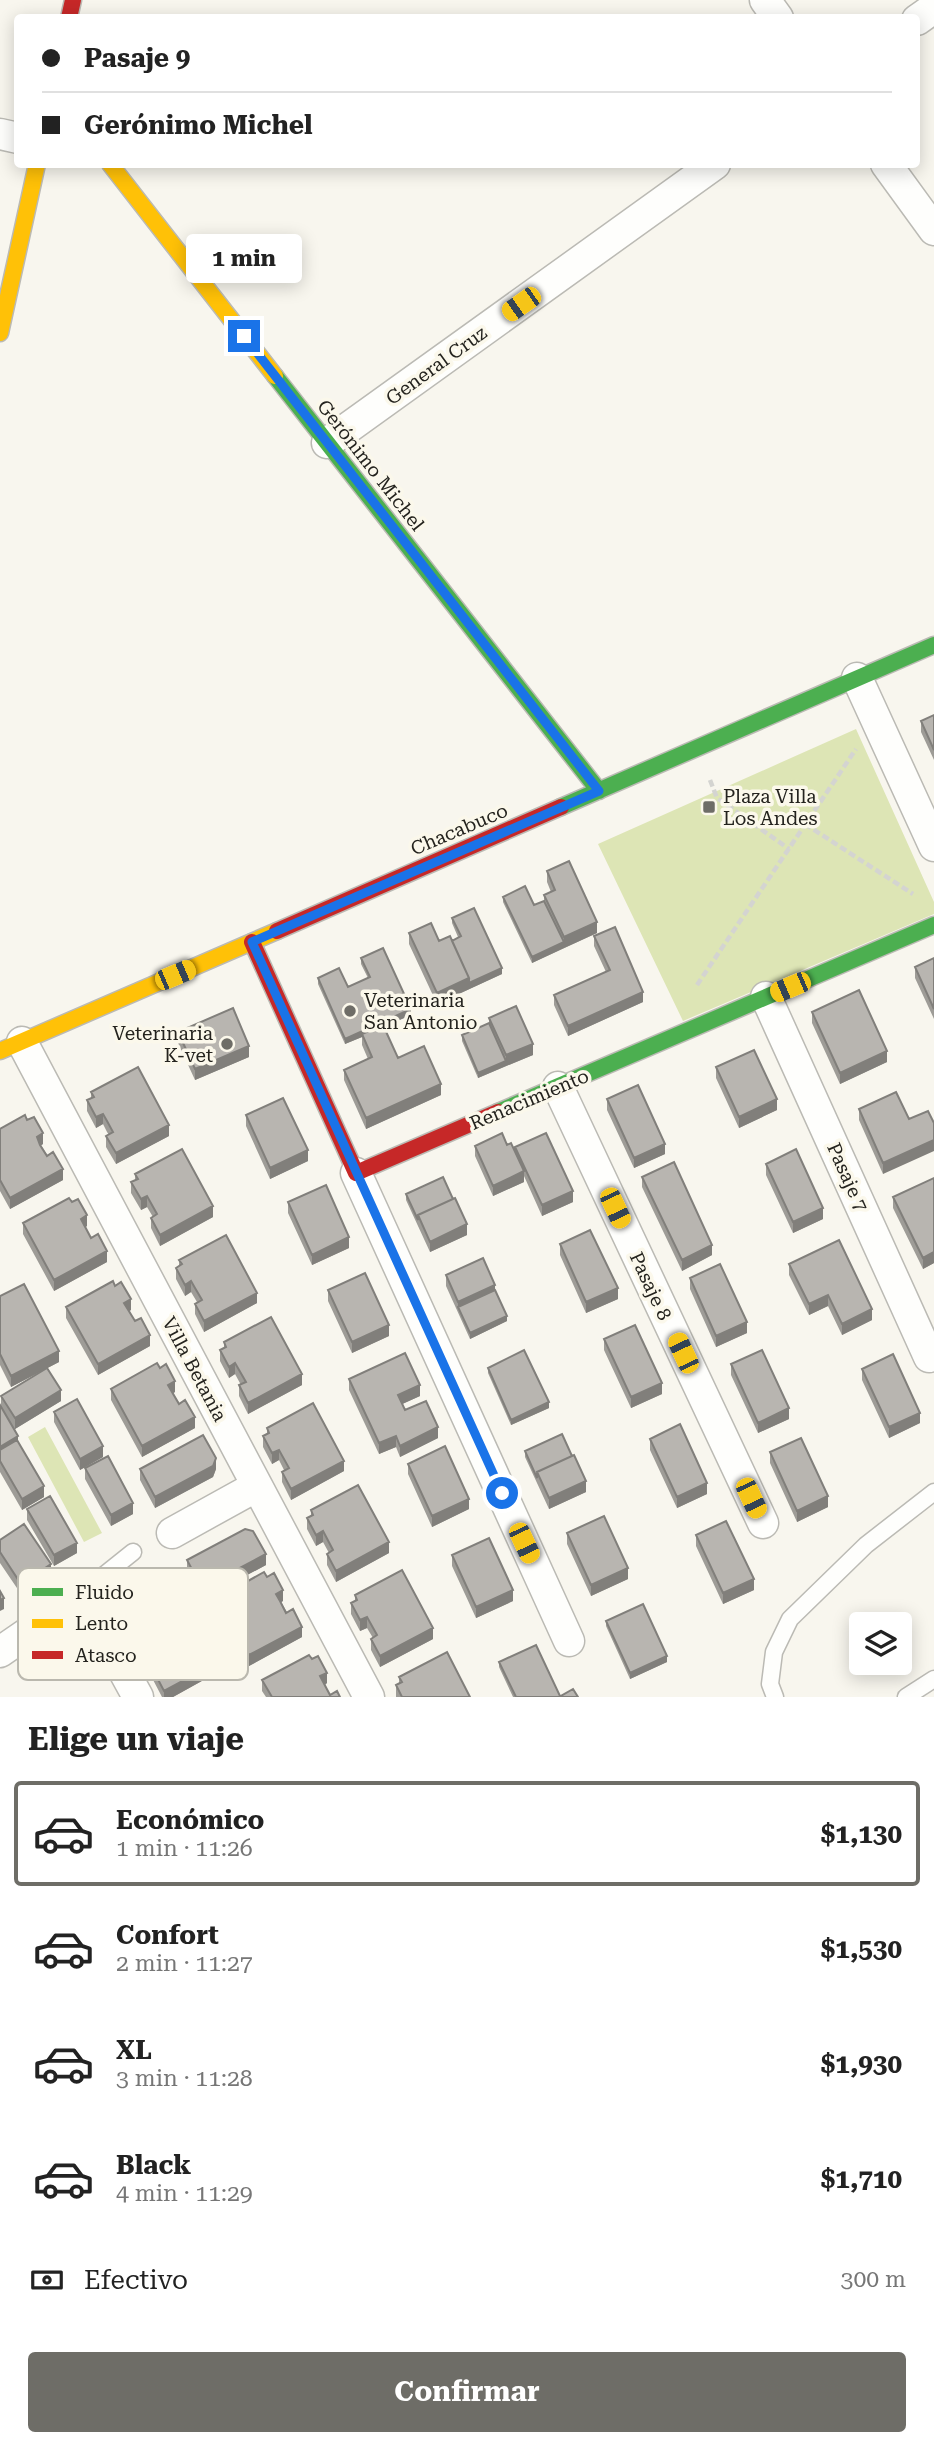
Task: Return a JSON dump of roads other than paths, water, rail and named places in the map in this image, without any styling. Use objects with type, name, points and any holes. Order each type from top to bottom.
[{"type":"street","points":[[0,332],[36,168]]},
{"type":"street","name":"Gerónimo Michel","points":[[113,168],[599,791]]},
{"type":"street","name":"General Cruz","points":[[327,443],[709,168]]},
{"type":"street","points":[[889,168],[934,230]]},
{"type":"street","name":"Chacabuco","points":[[11,1046],[934,645]]},
{"type":"street","points":[[857,678],[934,846]]},
{"type":"street","name":"Renacimiento","points":[[356,1173],[934,925]]},
{"type":"street","points":[[252,942],[569,1641]]},
{"type":"street","name":"Pasaje 7","points":[[766,997],[929,1357]]},
{"type":"street","name":"Villa Betania","points":[[11,1046],[257,1486],[369,1697]]},
{"type":"street","name":"Pasaje 8","points":[[558,1087],[763,1523]]},
{"type":"street","points":[[172,1533],[257,1486]]},
{"type":"street","points":[[0,1652],[18,1640]]},
{"type":"street","points":[[129,1680],[138,1697]]},
{"type":"lane","points":[[775,1697],[770,1684],[774,1652],[790,1619],[866,1545],[934,1492]]},
{"type":"lane","points":[[113,1568],[133,1552]]},
{"type":"lane","points":[[906,1697],[934,1679]]},
{"type":"place","name":"Plaza Villa Los Andes","points":[[709,807]]},
{"type":"place","name":"Veterinaria San Antonio","points":[[350,1011]]},
{"type":"place","name":"Veterinaria K-vet","points":[[227,1044]]}]
